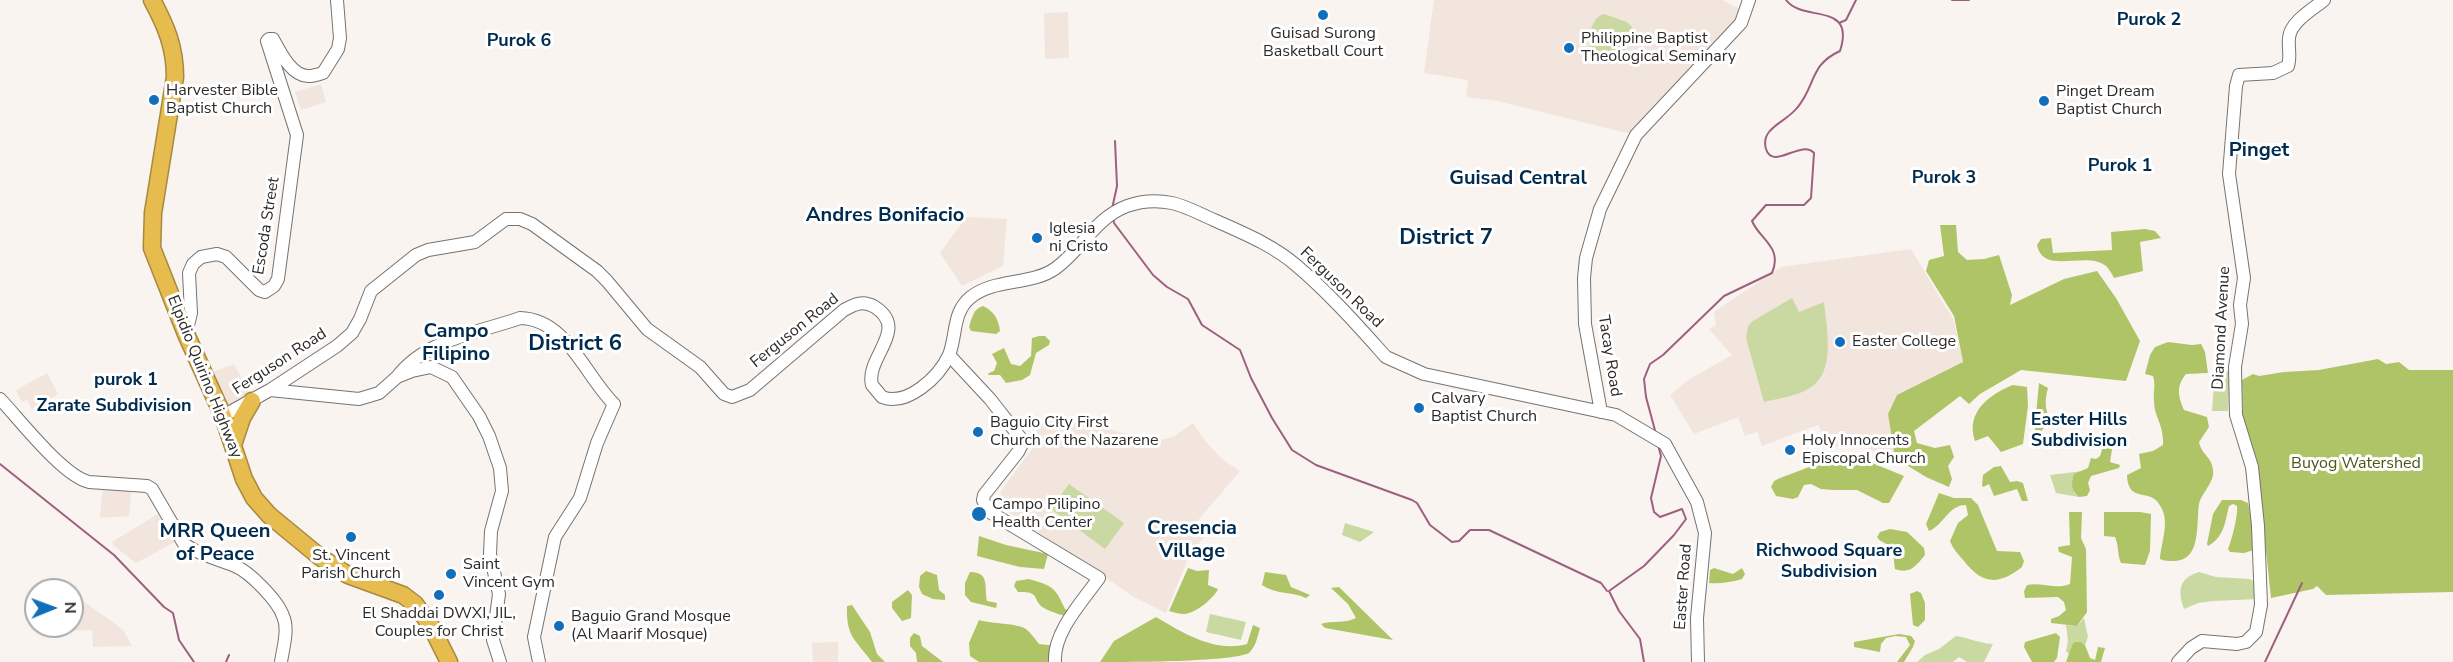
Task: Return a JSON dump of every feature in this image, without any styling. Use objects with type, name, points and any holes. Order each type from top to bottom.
[{"type":"highway","name":"Elpidio Quirino Highway","points":[[152,0],[171,39],[175,57],[175,77],[153,213],[152,248],[186,334],[223,416],[244,479],[254,498],[269,515],[320,557],[341,571],[403,595],[415,604],[431,626],[449,662]]},
{"type":"highway","points":[[233,445],[242,418],[252,400]]},
{"type":"street","name":"Escoda Street","points":[[186,334],[191,313],[189,273],[193,264],[201,257],[217,254],[226,257],[259,290],[265,292],[274,286],[278,279],[297,135],[267,41],[273,39],[299,74],[308,77],[323,73],[338,49],[340,38],[337,0]]},
{"type":"street","name":"Tacay Road","points":[[1601,412],[1585,324],[1584,278],[1586,258],[1600,209],[1636,135],[1741,23],[1749,0]]},
{"type":"street","name":"Diamond Avenue","points":[[2178,662],[2191,648],[2202,641],[2237,644],[2246,642],[2256,632],[2261,605],[2258,526],[2252,468],[2236,415],[2234,385],[2242,324],[2240,305],[2244,278],[2229,174],[2236,86],[2239,75],[2273,73],[2288,66],[2290,32],[2324,0]]},
{"type":"street","name":"Ferguson Road","points":[[223,416],[270,390],[337,346],[352,333],[371,291],[416,255],[428,250],[475,242],[506,219],[511,218],[532,224],[597,271],[647,329],[700,367],[715,386],[724,394],[732,397],[750,390],[844,310],[857,302],[868,303],[878,309],[889,331],[870,379],[875,391],[882,397],[900,400],[913,394],[931,379],[949,355],[957,316],[964,302],[974,294],[991,287],[1045,275],[1058,266],[1097,224],[1107,217],[1127,206],[1151,201],[1172,203],[1274,249],[1298,266],[1386,357],[1416,372],[1616,415],[1644,430]]},
{"type":"street","points":[[270,390],[359,399],[379,393],[397,377],[407,364],[437,345],[520,318],[532,318],[543,322],[569,345],[587,366],[602,392],[614,404],[597,443],[580,498],[555,537],[534,637],[539,662]]},
{"type":"street","points":[[949,355],[996,406],[1022,440],[1018,452],[984,495],[983,501],[988,511],[1099,578],[1064,630],[1054,651],[1055,662]]},
{"type":"street","points":[[397,377],[431,367],[452,377],[478,416],[496,452],[502,490],[491,531],[490,554],[499,594],[493,640],[500,662]]},
{"type":"street","points":[[0,401],[74,476],[89,482],[147,486],[152,489],[184,544],[192,550],[239,567],[256,579],[283,615],[285,627],[280,662]]},
{"type":"street","name":"Easter Road","points":[[1644,430],[1665,444],[1697,502],[1705,533],[1696,618],[1698,662]]},
{"type":"shaded area","name":"Philippine Baptist Theological Seminary","points":[[1434,0],[1722,0],[1742,10],[1734,23],[1631,134],[1498,101],[1466,97],[1468,80],[1424,73]]},
{"type":"shaded area","points":[[1068,12],[1069,58],[1045,59],[1044,13]]},
{"type":"shaded area","points":[[321,84],[326,102],[301,110],[295,92]]},
{"type":"shaded area","points":[[966,217],[1007,219],[1003,266],[962,286],[940,253]]},
{"type":"shaded area","name":"Easter College","points":[[1911,249],[1953,319],[1963,362],[1897,395],[1888,414],[1895,458],[1853,445],[1830,447],[1818,425],[1762,446],[1757,432],[1745,436],[1738,417],[1694,434],[1670,395],[1688,380],[1732,355],[1709,329],[1716,325],[1714,312],[1781,267]]},
{"type":"shaded area","points":[[234,364],[252,398],[231,407],[227,405],[213,372]]},
{"type":"shaded area","points":[[47,373],[58,394],[32,409],[27,400],[22,402],[16,390]]},
{"type":"shaded area","points":[[1076,418],[1108,421],[1111,430],[1155,441],[1173,437],[1193,423],[1206,442],[1223,460],[1240,471],[1194,525],[1205,535],[1187,561],[1166,613],[1134,597],[1003,508],[998,499],[1003,488],[1039,440],[1035,425]]},
{"type":"shaded area","points":[[132,485],[129,516],[100,518],[103,486]]},
{"type":"shaded area","points":[[161,512],[175,542],[136,563],[114,546],[112,542]]},
{"type":"shaded area","points":[[84,602],[124,631],[132,646],[93,647],[92,630],[84,630]]},
{"type":"shaded area","points":[[838,642],[838,662],[813,662],[812,643]]},
{"type":"green space","points":[[1604,14],[1627,22],[1632,27],[1622,60],[1605,60],[1591,52],[1593,24],[1599,16]]},
{"type":"green space","points":[[1940,225],[1956,225],[1958,252],[1967,260],[1999,255],[2012,295],[2010,305],[2064,279],[2097,271],[2116,298],[2140,341],[2126,381],[2021,370],[1980,394],[1969,404],[1960,396],[1914,431],[1917,443],[1935,448],[1950,445],[1954,457],[1948,466],[1952,479],[1949,487],[1926,477],[1895,458],[1888,414],[1897,395],[1963,362],[1954,316],[1926,271],[1929,260],[1944,256]]},
{"type":"green space","points":[[2145,229],[2155,231],[2161,238],[2140,242],[2143,271],[2114,278],[2106,266],[2098,262],[2048,259],[2041,254],[2037,245],[2041,239],[2051,238],[2053,253],[2112,250],[2111,232]]},
{"type":"green space","points":[[1792,298],[1799,312],[1824,302],[1828,344],[1826,366],[1822,375],[1811,387],[1792,395],[1764,402],[1746,338],[1748,326]]},
{"type":"green space","points":[[983,306],[993,313],[997,320],[1000,331],[996,334],[971,331],[969,327],[975,312]]},
{"type":"green space","points":[[1045,336],[1050,341],[1049,345],[1036,353],[1030,375],[1022,380],[1006,383],[1000,375],[988,375],[994,371],[997,363],[992,354],[1004,348],[1011,364],[1020,366],[1031,356],[1032,338]]},
{"type":"green space","points":[[2168,342],[2201,344],[2205,352],[2208,373],[2186,374],[2179,391],[2184,410],[2207,417],[2209,427],[2199,442],[2213,470],[2212,479],[2199,504],[2196,540],[2193,548],[2182,560],[2173,561],[2160,559],[2165,526],[2161,507],[2152,497],[2131,490],[2127,475],[2141,468],[2139,454],[2153,451],[2163,445],[2162,432],[2154,407],[2154,379],[2153,376],[2145,374],[2150,355],[2155,347]]},
{"type":"green space","name":"Buyog Watershed","points":[[2378,359],[2386,364],[2399,362],[2409,370],[2453,370],[2453,592],[2326,595],[2317,586],[2313,589],[2271,598],[2256,457],[2246,434],[2243,418],[2242,380],[2253,374],[2259,376],[2319,370]]},
{"type":"green space","points":[[2215,370],[2230,371],[2228,411],[2212,411]]},
{"type":"green space","points":[[2039,383],[2048,388],[2046,404],[2051,420],[2074,425],[2046,426],[2042,430],[2041,445],[2036,448],[2035,425]]},
{"type":"green space","points":[[2013,385],[2027,387],[2028,406],[2023,444],[2001,452],[1988,436],[1975,441],[1973,421],[1988,399]]},
{"type":"green space","points":[[2105,440],[2113,443],[2110,462],[2120,465],[2119,468],[2091,476],[2087,496],[2079,497],[2072,487],[2074,474],[2088,468],[2091,458],[2096,459],[2100,456]]},
{"type":"green space","points":[[1844,457],[1865,460],[1904,476],[1889,503],[1883,503],[1857,490],[1821,489],[1811,484],[1804,485],[1798,497],[1793,499],[1776,496],[1771,487],[1774,481],[1780,478]]},
{"type":"green space","points":[[2001,466],[2010,482],[2023,483],[2028,501],[2022,501],[2017,489],[1994,496],[1989,484],[1983,487],[1983,475],[1994,467]]},
{"type":"green space","points":[[2083,471],[2074,475],[2074,493],[2079,497],[2056,493],[2050,475]]},
{"type":"green space","points":[[1069,484],[1124,523],[1105,549],[1051,509]]},
{"type":"green space","points":[[1939,493],[1954,498],[1971,498],[1978,505],[1997,551],[2020,552],[2024,561],[2022,567],[1998,580],[1984,578],[1971,569],[1950,541],[1958,523],[1968,515],[1966,505],[1955,508],[1929,531],[1926,524]]},
{"type":"green space","points":[[2222,500],[2241,500],[2248,503],[2257,549],[2244,553],[2230,552],[2228,549],[2237,516],[2237,506],[2233,504],[2229,506],[2221,534],[2208,546],[2213,514]]},
{"type":"green space","points":[[2069,512],[2082,512],[2081,538],[2086,549],[2087,612],[2077,626],[2051,623],[2051,619],[2066,610],[2064,602],[2058,597],[2025,598],[2024,591],[2027,585],[2065,586],[2070,584],[2072,557],[2059,552],[2058,547],[2070,545]]},
{"type":"green space","points":[[2104,512],[2151,514],[2150,551],[2145,565],[2121,563],[2115,537],[2104,536]]},
{"type":"green space","points":[[1345,523],[1374,532],[1360,542],[1342,535]]},
{"type":"green space","points":[[1890,529],[1907,532],[1924,548],[1925,555],[1908,570],[1895,569],[1891,549],[1877,537],[1880,532]]},
{"type":"green space","points":[[979,536],[1006,545],[1048,554],[1044,569],[1020,567],[977,556]]},
{"type":"green space","points":[[1188,568],[1197,571],[1209,570],[1208,585],[1218,589],[1208,601],[1193,611],[1184,614],[1169,611]]},
{"type":"green space","points":[[1714,568],[1733,574],[1742,568],[1745,574],[1742,579],[1738,580],[1709,583],[1710,570]]},
{"type":"green space","points":[[926,571],[937,575],[939,590],[945,595],[945,600],[933,599],[922,594],[919,587],[920,576]]},
{"type":"green space","points":[[970,572],[981,574],[986,585],[987,601],[997,603],[996,608],[971,602],[965,595],[965,583]]},
{"type":"green space","points":[[1265,572],[1286,575],[1291,587],[1310,595],[1306,598],[1279,592],[1262,585]]},
{"type":"green space","points":[[2199,572],[2216,577],[2250,579],[2254,582],[2258,599],[2198,603],[2184,609],[2181,596],[2182,585],[2193,574]]},
{"type":"green space","points":[[1029,579],[1052,588],[1065,609],[1078,614],[1072,619],[1054,613],[1040,605],[1030,593],[1018,592],[1014,586],[1016,581]]},
{"type":"green space","points":[[1339,587],[1393,640],[1325,628],[1321,624],[1356,618],[1348,604],[1331,588]]},
{"type":"green space","points":[[908,590],[912,595],[911,618],[902,621],[892,608],[892,602]]},
{"type":"green space","points":[[1917,591],[1921,593],[1925,603],[1925,620],[1918,627],[1913,625],[1910,594]]},
{"type":"green space","points":[[852,605],[870,632],[877,654],[885,662],[872,662],[853,637],[847,616],[847,606]]},
{"type":"green space","points":[[1210,614],[1246,622],[1241,640],[1206,632]]},
{"type":"green space","points":[[1156,617],[1200,640],[1223,646],[1247,644],[1253,625],[1260,628],[1256,642],[1249,653],[1239,656],[1178,661],[1100,662],[1114,641]]},
{"type":"green space","points":[[2084,618],[2088,637],[2085,645],[2081,642],[2072,645],[2069,654],[2066,651],[2068,641],[2066,625],[2077,626]]},
{"type":"green space","points":[[979,620],[1022,627],[1039,644],[1057,646],[1051,662],[979,662],[970,656],[969,643]]},
{"type":"green space","points":[[914,633],[920,636],[922,646],[943,662],[917,662],[916,653],[910,646],[910,638]]},
{"type":"green space","points":[[2056,633],[2060,637],[2057,658],[2054,662],[2032,662],[2024,647],[2025,642]]},
{"type":"green space","points":[[1899,634],[1911,636],[1915,641],[1904,662],[1897,662],[1910,645],[1906,637],[1886,638],[1881,644],[1880,652],[1854,647],[1854,642]]},
{"type":"green space","points":[[1956,636],[1993,644],[1984,662],[1967,662],[1959,657],[1953,662],[1917,662],[1925,655],[1939,649]]},
{"type":"green space","points":[[2075,642],[2085,645],[2090,658],[2095,660],[2098,647],[2105,648],[2101,662],[2066,662]]},
{"type":"waterway","points":[[1656,434],[1646,397],[1644,379],[1650,364],[1663,355],[1724,296],[1772,273],[1775,264],[1773,250],[1752,221],[1766,205],[1804,205],[1811,198],[1814,153],[1802,150],[1775,157],[1770,155],[1766,149],[1765,140],[1772,129],[1797,108],[1823,63],[1840,51],[1843,35],[1841,25],[1834,19],[1804,11],[1794,7],[1786,0]]},
{"type":"waterway","points":[[1839,23],[1846,20],[1856,0]]},
{"type":"waterway","points":[[1952,0],[1969,0]]},
{"type":"waterway","points":[[1112,209],[1117,186],[1115,141]]},
{"type":"waterway","points":[[1113,217],[1114,223],[1153,275],[1167,287],[1188,299],[1202,325],[1240,350],[1251,378],[1292,450],[1316,465],[1412,500],[1417,503],[1430,525],[1452,542],[1459,541],[1470,530],[1489,530],[1601,583],[1607,591]]},
{"type":"waterway","points":[[1644,662],[1640,639],[1619,611],[1609,591],[1644,566],[1686,519],[1682,509],[1660,517],[1654,512],[1651,498],[1661,456],[1658,445]]},
{"type":"waterway","points":[[0,464],[114,555],[164,607],[173,613],[179,640],[194,662]]},
{"type":"waterway","points":[[2265,662],[2302,583]]},
{"type":"waterway","points":[[226,662],[229,655]]},
{"type":"place","name":"Guisad Surong Basketball Court","points":[[1323,15]]},
{"type":"place","name":"Philippine Baptist Theological Seminary","points":[[1569,48]]},
{"type":"place","name":"Harvester Bible Baptist Church","points":[[154,100]]},
{"type":"place","name":"Pinget Dream Baptist Church","points":[[2044,101]]},
{"type":"place","name":"Iglesia ni Cristo","points":[[1037,238]]},
{"type":"place","name":"Easter College","points":[[1840,342]]},
{"type":"place","name":"Calvary Baptist Church","points":[[1419,408]]},
{"type":"place","name":"Baguio City First Church of the Nazarene","points":[[978,432]]},
{"type":"place","name":"Holy Innocents Episcopal Church","points":[[1790,450]]},
{"type":"place","name":"Campo Pilipino Health Center","points":[[979,514]]},
{"type":"place","name":"St. Vincent Parish Church","points":[[351,537]]},
{"type":"place","name":"Saint Vincent Gym","points":[[451,574]]},
{"type":"place","name":"El Shaddai DWXI, JIL, Couples for Christ","points":[[439,595]]},
{"type":"place","name":"Baguio Grand Mosque (Al Maarif Mosque)","points":[[559,626]]},
{"type":"district","name":"Purok 2","points":[[2149,21]]},
{"type":"district","name":"Purok 6","points":[[519,42]]},
{"type":"district","name":"Pinget","points":[[2259,151]]},
{"type":"district","name":"Purok 1","points":[[2120,167]]},
{"type":"district","name":"Guisad Central","points":[[1518,179]]},
{"type":"district","name":"Purok 3","points":[[1944,179]]},
{"type":"district","name":"Andres Bonifacio","points":[[885,216]]},
{"type":"district","name":"District 7","points":[[1446,239]]},
{"type":"district","name":"Campo Filipino","points":[[456,344]]},
{"type":"district","name":"District 6","points":[[575,345]]},
{"type":"district","name":"purok 1","points":[[126,381]]},
{"type":"district","name":"Zarate Subdivision","points":[[114,407]]},
{"type":"district","name":"Easter Hills Subdivision","points":[[2079,431]]},
{"type":"district","name":"Cresencia Village","points":[[1192,540]]},
{"type":"district","name":"MRR Queen of Peace","points":[[215,544]]},
{"type":"district","name":"Richwood Square Subdivision","points":[[1829,562]]}]
